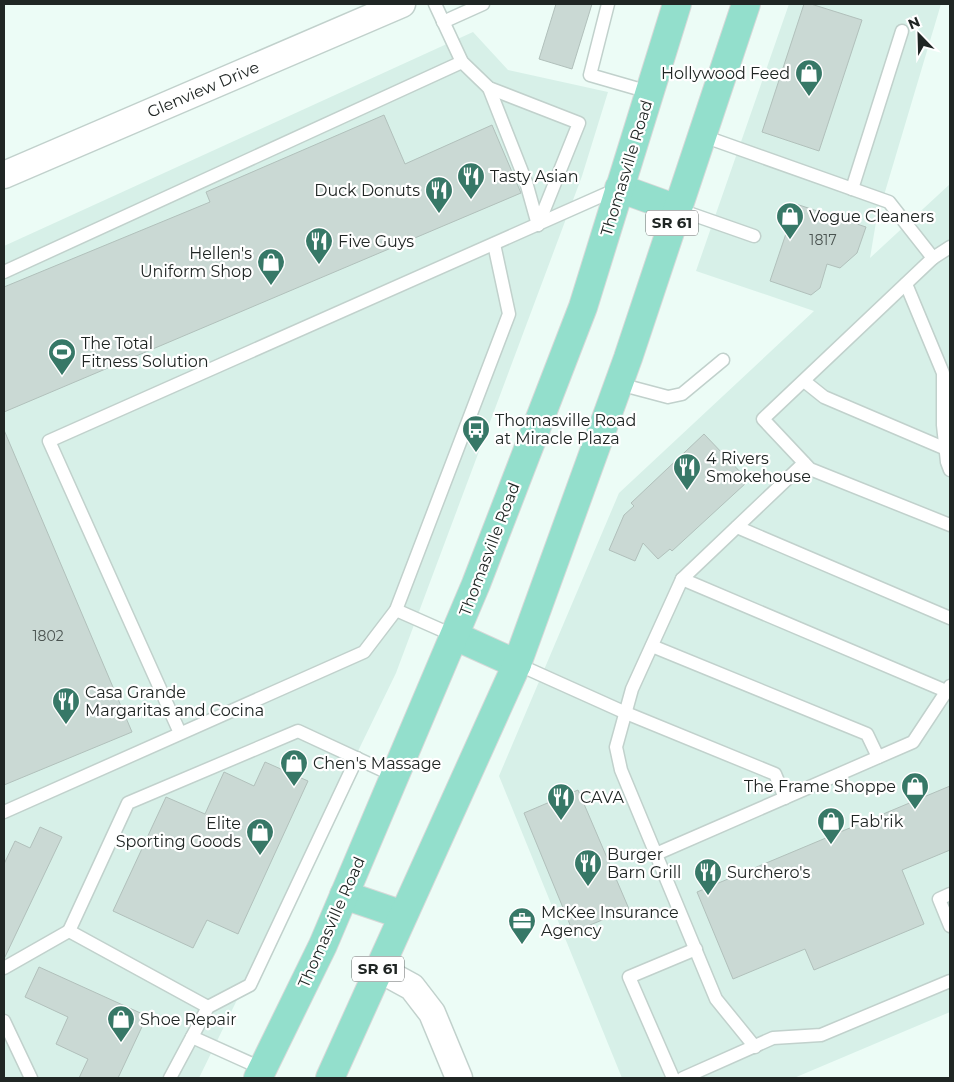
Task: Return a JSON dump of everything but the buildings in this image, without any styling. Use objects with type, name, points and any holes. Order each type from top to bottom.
[{"type":"main road","name":"Thomasville Road","points":[[261,1073],[344,895],[455,636],[583,307],[677,4]]},
{"type":"main road","name":"SR 61","points":[[330,1078],[517,664],[618,384],[746,4]]},
{"type":"main road","points":[[620,188],[677,209]]},
{"type":"main road","points":[[455,636],[517,664]]},
{"type":"main road","points":[[344,895],[402,915]]},
{"type":"street","name":"Glenview Drive","points":[[4,175],[402,4]]},
{"type":"street","points":[[379,969],[412,987],[432,1012],[459,1078]]},
{"type":"lane","points":[[435,4],[462,62],[489,88],[579,123],[538,225]]},
{"type":"lane","points":[[443,22],[483,4]]},
{"type":"lane","points":[[608,4],[590,75],[650,92]]},
{"type":"lane","points":[[852,189],[902,31]]},
{"type":"lane","points":[[4,272],[462,62]]},
{"type":"lane","points":[[489,88],[526,182],[538,225]]},
{"type":"lane","points":[[703,136],[889,202],[933,258]]},
{"type":"lane","points":[[180,733],[49,441],[620,188]]},
{"type":"lane","points":[[677,209],[754,236]]},
{"type":"lane","points":[[4,812],[364,652],[396,610],[509,314],[494,244]]},
{"type":"lane","points":[[950,247],[933,258],[764,419],[810,470],[950,525]]},
{"type":"lane","points":[[906,284],[947,371],[946,449],[950,470]]},
{"type":"lane","points":[[618,384],[668,397],[682,394],[723,360]]},
{"type":"lane","points":[[804,380],[824,397],[946,449]]},
{"type":"lane","points":[[755,1046],[716,999],[620,766],[616,747],[632,689],[682,579],[804,463]]},
{"type":"lane","points":[[737,527],[950,618]]},
{"type":"lane","points":[[656,854],[913,742],[948,688],[682,579]]},
{"type":"lane","points":[[396,610],[455,636]]},
{"type":"lane","points":[[652,646],[867,734],[878,758]]},
{"type":"lane","points":[[517,664],[626,713],[774,774],[785,798]]},
{"type":"lane","points":[[4,968],[69,931],[128,803],[298,731],[395,776]]},
{"type":"lane","points":[[170,1078],[208,1008],[250,985],[357,758]]},
{"type":"lane","points":[[950,894],[939,899],[950,926]]},
{"type":"lane","points":[[69,931],[208,1008]]},
{"type":"lane","points":[[673,1078],[629,977],[696,949]]},
{"type":"lane","points":[[683,1078],[773,1038],[821,1035],[950,981]]},
{"type":"lane","points":[[4,1021],[31,1078]]},
{"type":"lane","points":[[192,1037],[261,1073]]},
{"type":"shaded area","points":[[789,4],[941,4],[876,222],[870,258],[950,184],[950,1012],[794,1078],[622,1078],[499,776],[619,493],[814,311],[696,271]]},
{"type":"shaded area","points":[[473,32],[508,70],[608,92],[582,176],[396,673],[199,1078],[4,1078],[4,246]]},
{"type":"place","name":"Hollywood Feed","points":[[809,97]]},
{"type":"place","name":"Tasty Asian","points":[[471,200]]},
{"type":"place","name":"Duck Donuts","points":[[439,214]]},
{"type":"place","name":"Vogue Cleaners","points":[[790,240]]},
{"type":"place","name":"Five Guys","points":[[319,265]]},
{"type":"place","name":"Hellen's Uniform Shop","points":[[271,286]]},
{"type":"place","name":"The Total Fitness Solution","points":[[62,376]]},
{"type":"place","name":"Thomasville Road at Miracle Plaza","points":[[476,453]]},
{"type":"place","name":"4 Rivers Smokehouse","points":[[687,491]]},
{"type":"place","name":"Casa Grande Margaritas and Cocina","points":[[66,725]]},
{"type":"place","name":"Chen's Massage","points":[[294,787]]},
{"type":"place","name":"The Frame Shoppe","points":[[915,810]]},
{"type":"place","name":"CAVA","points":[[561,821]]},
{"type":"place","name":"Fab'rik","points":[[831,845]]},
{"type":"place","name":"Elite Sporting Goods","points":[[260,856]]},
{"type":"place","name":"Burger Barn Grill","points":[[588,887]]},
{"type":"place","name":"Surchero's","points":[[708,896]]},
{"type":"place","name":"McKee Insurance Agency","points":[[522,945]]},
{"type":"place","name":"Shoe Repair","points":[[121,1043]]}]
